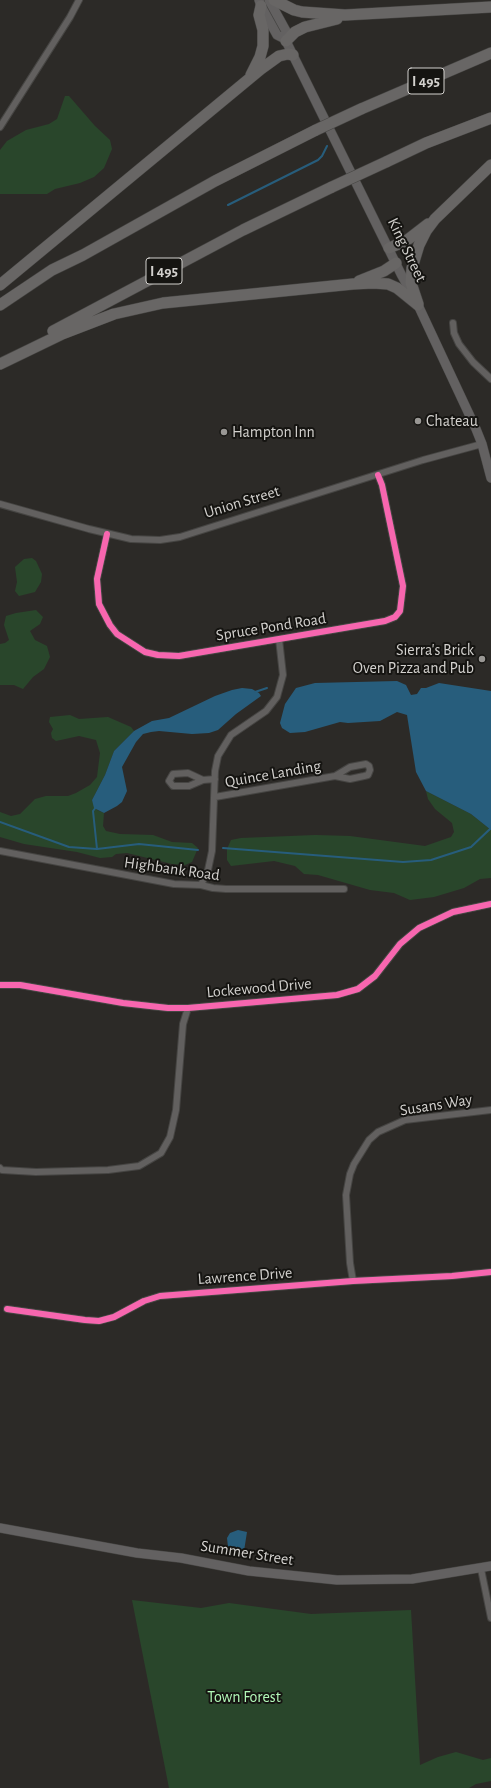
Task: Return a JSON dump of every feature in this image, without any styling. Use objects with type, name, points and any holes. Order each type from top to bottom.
[{"type":"highway","points":[[274,0],[294,10],[302,12],[345,15],[491,7]]},
{"type":"highway","points":[[248,80],[260,57],[263,46],[263,30],[259,15],[263,2]]},
{"type":"highway","points":[[286,40],[295,32],[305,27],[345,15]]},
{"type":"highway","name":"I 495","points":[[0,305],[52,270],[89,252],[215,181],[361,109],[491,53]]},
{"type":"highway","points":[[0,285],[248,80],[279,56],[288,54],[293,55]]},
{"type":"highway","name":"I 495","points":[[0,363],[52,332],[243,230],[426,143],[491,118]]},
{"type":"highway","points":[[389,248],[406,241],[435,219],[491,165]]},
{"type":"highway","points":[[418,305],[411,283],[412,268],[419,245],[426,231],[435,219]]},
{"type":"highway","points":[[353,284],[384,271],[396,263]]},
{"type":"highway","points":[[0,363],[62,334],[114,314],[156,304],[353,284],[388,284],[402,292],[418,305]]},
{"type":"main road","name":"King Street","points":[[263,2],[277,34],[286,40],[487,444],[491,478]]},
{"type":"main road","name":"Summer Street","points":[[0,1528],[137,1554],[181,1558],[249,1572],[337,1580],[412,1579],[481,1569],[491,1566]]},
{"type":"street","points":[[0,127],[70,18],[79,0]]},
{"type":"street","points":[[454,323],[454,333],[459,344],[473,362],[491,379]]},
{"type":"street","name":"Union Street","points":[[0,504],[107,534],[148,541],[180,537],[423,460],[487,444]]},
{"type":"street","name":"Spruce Pond Road","points":[[107,534],[97,580],[99,604],[107,620],[117,634],[138,649],[151,654],[179,656],[385,621],[398,615],[403,593],[402,577],[382,485],[378,475]]},
{"type":"street","points":[[201,885],[211,859],[215,779],[218,756],[227,740],[236,730],[266,711],[277,697],[283,674],[279,640]]},
{"type":"street","name":"Quince Landing","points":[[215,797],[335,776],[350,779],[368,775],[370,770],[369,766],[366,764],[350,766],[335,776]]},
{"type":"street","points":[[203,780],[194,775],[174,774],[170,776],[169,781],[173,786],[189,786],[203,780],[215,779]]},
{"type":"street","name":"Highbank Road","points":[[0,851],[174,884],[201,885],[226,889],[344,889]]},
{"type":"street","name":"Lockewood Drive","points":[[0,986],[20,984],[123,1003],[188,1008],[337,995],[358,989],[375,976],[400,944],[419,928],[453,912],[491,904]]},
{"type":"street","name":"Lockewood Drive","points":[[0,1168],[2,1170],[36,1172],[108,1170],[139,1166],[161,1152],[170,1137],[176,1110],[183,1024],[188,1008]]},
{"type":"street","name":"Susans Way","points":[[353,1281],[350,1263],[346,1196],[350,1174],[354,1164],[369,1140],[378,1132],[405,1120],[491,1110]]},
{"type":"street","name":"Lawrence Drive","points":[[7,1309],[99,1321],[114,1317],[144,1301],[160,1296],[353,1281],[412,1279],[491,1272]]},
{"type":"street","points":[[481,1569],[491,1618]]},
{"type":"green space","points":[[65,96],[69,96],[95,126],[110,140],[112,149],[104,168],[94,177],[80,183],[55,189],[47,194],[0,194],[0,150],[7,141],[26,130],[49,124],[57,119]]},
{"type":"green space","points":[[32,558],[36,561],[42,574],[41,582],[35,592],[19,596],[15,591],[17,582],[15,567],[24,559]]},
{"type":"green space","points":[[36,610],[43,617],[40,624],[30,631],[35,640],[47,646],[50,657],[44,669],[33,677],[23,689],[14,685],[0,685],[0,644],[9,640],[4,625],[6,616]]},
{"type":"green space","points":[[70,715],[79,719],[108,717],[131,727],[134,731],[114,751],[105,775],[92,800],[97,810],[104,813],[103,826],[106,831],[120,834],[153,835],[172,842],[192,843],[198,848],[192,862],[185,865],[172,864],[127,853],[116,854],[112,857],[100,858],[77,852],[24,844],[0,837],[0,812],[11,816],[20,814],[35,799],[46,796],[68,796],[90,785],[97,777],[100,753],[96,740],[79,736],[56,741],[52,738],[51,733],[53,729],[49,722],[50,717]]},
{"type":"green space","points":[[426,791],[471,814],[491,830],[491,878],[480,879],[464,888],[434,897],[410,900],[394,893],[370,890],[318,875],[304,874],[295,866],[274,861],[231,866],[227,860],[227,849],[231,840],[241,838],[315,835],[350,836],[425,846],[451,837],[454,832],[452,823],[435,809],[428,799]]},
{"type":"green space","name":"Town Forest","points":[[132,1600],[201,1608],[229,1603],[311,1614],[411,1610],[420,1765],[438,1757],[456,1752],[483,1760],[491,1758],[491,1781],[476,1784],[469,1788],[169,1788]]},
{"type":"water","points":[[397,681],[406,685],[411,695],[417,694],[421,688],[426,688],[439,683],[491,691],[491,830],[471,814],[426,791],[416,772],[407,715],[397,712],[380,721],[340,722],[305,732],[290,733],[282,728],[280,723],[285,704],[296,688],[315,683]]},
{"type":"water","points":[[242,688],[252,689],[261,696],[236,714],[218,730],[209,733],[192,734],[159,731],[143,734],[136,742],[122,767],[127,791],[122,802],[104,813],[94,808],[92,800],[105,775],[114,751],[134,731],[152,721],[169,718],[215,696]]},
{"type":"water","points":[[238,1530],[247,1532],[244,1551],[239,1555],[228,1547],[227,1538],[230,1533]]},
{"type":"waterway","points":[[228,205],[318,160],[322,156],[327,146]]},
{"type":"waterway","points":[[255,692],[267,688]]},
{"type":"waterway","points":[[96,807],[93,811],[97,849]]},
{"type":"waterway","points":[[0,822],[69,847],[97,849],[139,844],[198,850]]},
{"type":"waterway","points":[[223,848],[403,862],[431,860],[471,847],[491,828]]},
{"type":"cycle path","points":[[107,534],[97,579],[99,604],[110,625],[117,634],[145,652],[158,655],[179,656],[385,621],[395,617],[400,611],[403,586],[382,485],[378,475]]},
{"type":"cycle path","points":[[0,985],[20,985],[123,1003],[168,1008],[188,1008],[337,995],[358,989],[375,976],[400,944],[419,928],[453,912],[491,904]]},
{"type":"cycle path","points":[[7,1309],[99,1321],[114,1317],[144,1301],[160,1296],[491,1272]]},
{"type":"place","name":"Chateau","points":[[418,421]]},
{"type":"place","name":"Hampton Inn","points":[[224,432]]},
{"type":"place","name":"Sierra's Brick Oven Pizza and Pub","points":[[482,659]]}]
